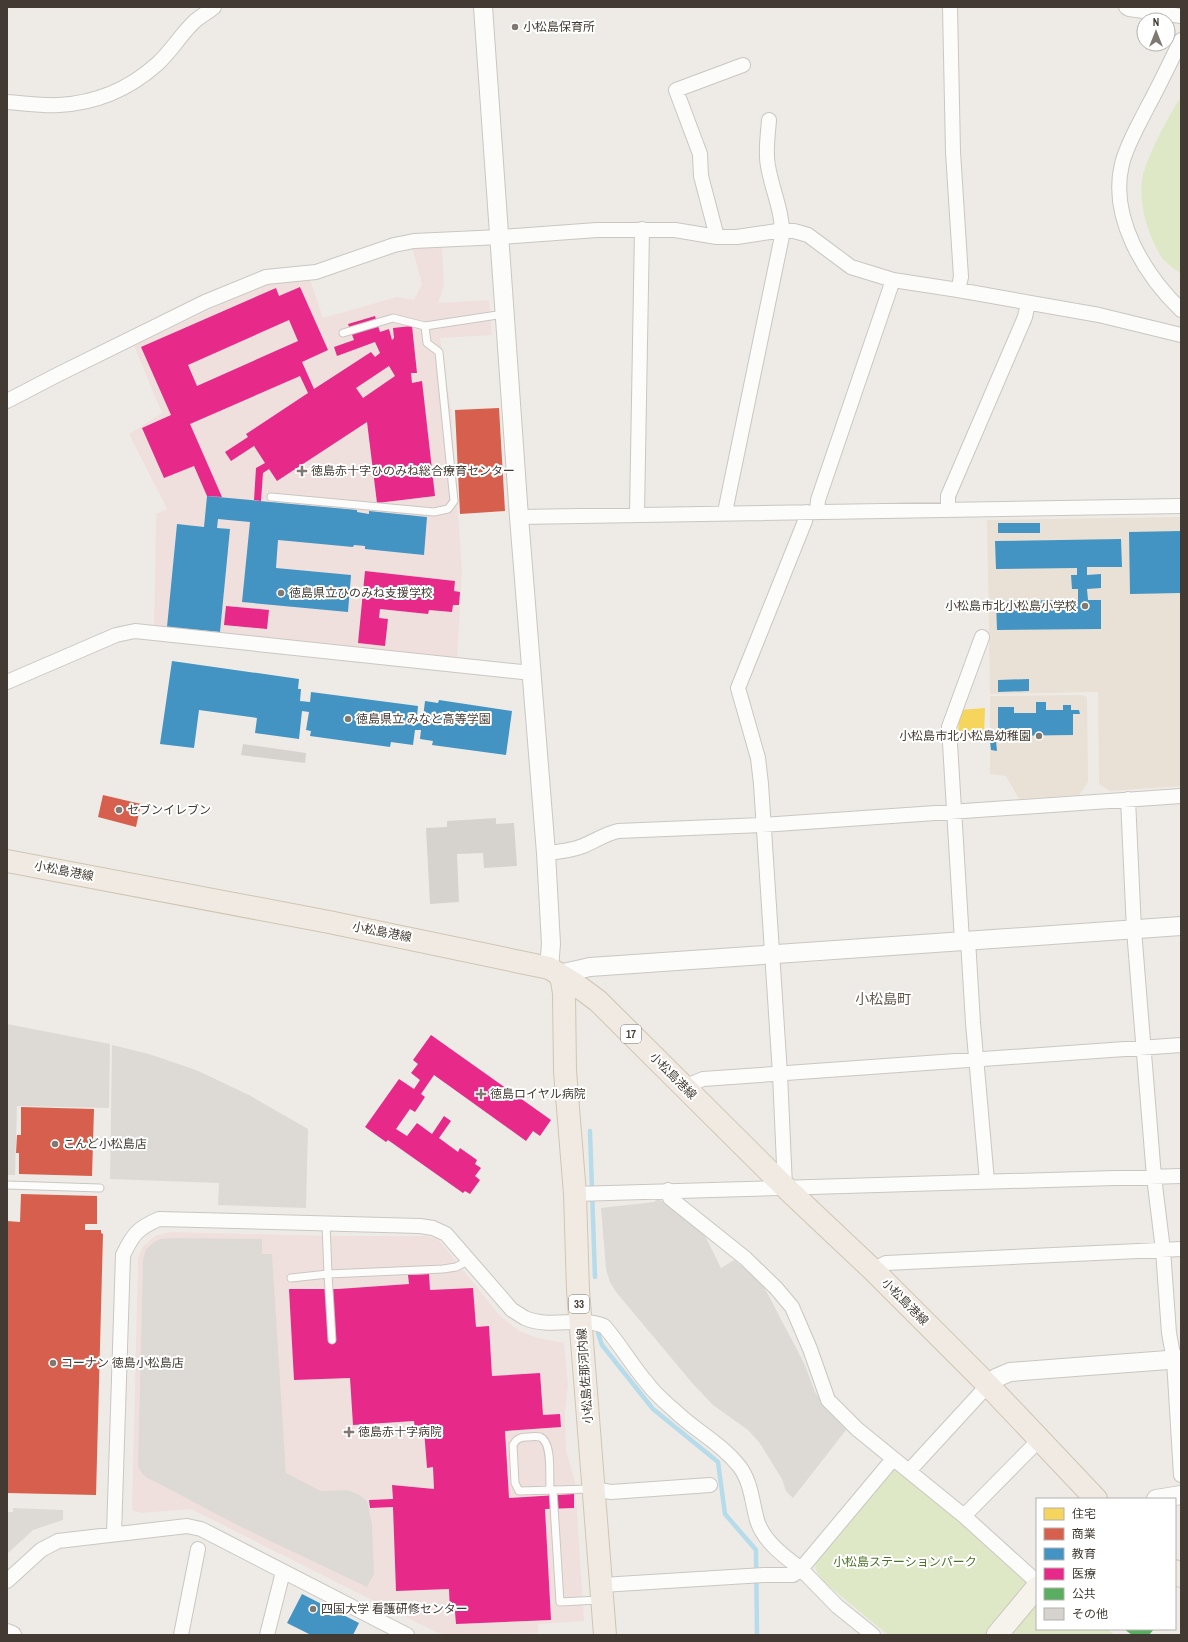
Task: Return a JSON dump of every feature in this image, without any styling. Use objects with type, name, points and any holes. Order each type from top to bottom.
[{"type":"main road","name":"小松島港線","points":[[7,861],[329,922],[554,971],[598,1001],[784,1187],[873,1270],[988,1385],[1095,1498]]},
{"type":"main road","name":"小松島佐那河内線","points":[[554,971],[562,981],[564,993],[565,1071],[586,1194],[575,1241],[605,1635]]},
{"type":"main road","points":[[997,1635],[1036,1588]]},
{"type":"street","points":[[7,102],[58,105],[80,103],[102,97],[122,88],[157,64],[195,21],[214,7]]},
{"type":"street","points":[[483,7],[504,314],[554,971],[771,954],[1181,926]]},
{"type":"street","points":[[950,7],[953,152],[961,277],[958,290]]},
{"type":"street","points":[[1126,7],[1181,16]]},
{"type":"street","points":[[1181,40],[1133,136],[1122,163],[1120,183],[1121,201],[1125,221],[1136,252],[1149,272],[1171,300],[1181,310]]},
{"type":"street","points":[[717,237],[701,176],[700,154],[676,90],[743,64]]},
{"type":"street","points":[[726,512],[782,231],[782,221],[766,154],[770,120]]},
{"type":"street","points":[[637,514],[642,229]]},
{"type":"street","points":[[7,401],[205,302],[266,277],[316,272],[394,246],[414,241],[500,238],[597,230],[675,230],[717,237],[737,237],[782,231],[794,231],[808,235],[851,267],[893,280],[1100,315],[1181,335]]},
{"type":"street","points":[[784,1187],[780,1074],[758,758],[738,688],[805,521],[818,500],[893,280]]},
{"type":"street","points":[[948,510],[948,496],[1025,317],[1028,303]]},
{"type":"street","points":[[519,517],[726,512],[1181,506]]},
{"type":"street","points":[[7,682],[116,635],[135,631],[532,673]]},
{"type":"street","points":[[982,637],[950,721],[953,812],[987,1181]]},
{"type":"street","points":[[546,853],[564,852],[584,845],[604,834],[618,831],[762,825],[1181,796]]},
{"type":"street","points":[[1128,799],[1134,930],[1154,1177],[1163,1250],[1169,1333],[1177,1359],[1181,1475]]},
{"type":"street","points":[[684,1087],[703,1079],[1181,1045]]},
{"type":"street","points":[[586,1194],[668,1190],[1181,1176]]},
{"type":"street","points":[[668,1190],[670,1198],[744,1258],[776,1288],[792,1307],[810,1349],[828,1400],[857,1429],[964,1516],[1036,1581]]},
{"type":"street","points":[[114,1534],[123,1255],[132,1237],[144,1226],[159,1219],[420,1226],[433,1228],[446,1234],[512,1310],[526,1319],[550,1323],[596,1323],[604,1326],[648,1385],[677,1413],[721,1449],[739,1466],[748,1482],[754,1500],[757,1522],[769,1541],[783,1555],[801,1569],[837,1606],[873,1635]]},
{"type":"street","points":[[873,1270],[886,1263],[1181,1249]]},
{"type":"street","points":[[909,1471],[988,1385],[996,1378],[1010,1372],[1177,1359]]},
{"type":"street","points":[[964,1516],[1039,1440]]},
{"type":"street","points":[[602,1593],[758,1575],[793,1575],[801,1569],[893,1458]]},
{"type":"street","points":[[593,1489],[611,1492],[710,1485]]},
{"type":"street","points":[[1162,1498],[1181,1495]]},
{"type":"street","points":[[7,1580],[41,1550],[58,1541],[187,1526],[201,1529],[399,1634]]},
{"type":"street","points":[[181,1635],[198,1550]]},
{"type":"street","points":[[267,1635],[283,1572]]},
{"type":"street","points":[[7,1633],[12,1635]]},
{"type":"lane","points":[[343,333],[393,318],[425,326],[504,314]]},
{"type":"lane","points":[[271,497],[434,512],[448,509],[454,501],[439,352],[427,343],[425,326]]},
{"type":"lane","points":[[7,1185],[100,1188]]},
{"type":"lane","points":[[326,1223],[332,1340]]},
{"type":"lane","points":[[291,1278],[328,1274],[443,1269],[456,1267],[470,1260]]},
{"type":"lane","points":[[593,1489],[552,1490],[519,1491],[516,1488],[513,1446],[516,1440],[521,1437],[539,1437],[546,1441],[548,1448],[552,1490],[560,1602],[602,1593]]},
{"type":"shaded area","name":"徳島赤十字ひのみね総合療育センター","points":[[412,247],[442,247],[444,286],[438,303],[489,300],[492,335],[440,338],[451,409],[462,571],[457,661],[154,629],[156,514],[167,509],[129,434],[162,413],[134,346],[268,282],[310,279],[323,318],[397,297],[414,300],[422,284]]},
{"type":"shaded area","name":"小松島市北小松島小学校","points":[[1181,517],[1181,786],[1110,791],[1099,784],[1098,692],[990,694],[987,520]]},
{"type":"shaded area","name":"小松島市北小松島幼稚園","points":[[1083,695],[1087,697],[1088,782],[1079,795],[1019,799],[1006,776],[990,774],[990,696]]},
{"type":"shaded area","points":[[7,1024],[110,1044],[109,1108],[17,1106],[15,1175],[7,1175]]},
{"type":"shaded area","points":[[112,1045],[149,1054],[196,1070],[249,1095],[308,1129],[306,1208],[218,1205],[219,1183],[110,1179]]},
{"type":"shaded area","points":[[657,1199],[704,1234],[721,1268],[734,1260],[762,1283],[804,1363],[815,1392],[827,1410],[846,1430],[793,1498],[786,1491],[782,1479],[759,1442],[748,1430],[713,1405],[693,1384],[616,1292],[610,1282],[606,1269],[601,1208],[654,1202]]},
{"type":"shaded area","name":"徳島赤十字病院","points":[[170,1232],[330,1236],[427,1236],[438,1239],[500,1316],[519,1331],[538,1338],[564,1343],[568,1385],[565,1413],[566,1451],[575,1481],[584,1621],[538,1624],[538,1633],[447,1635],[436,1632],[191,1509],[142,1513],[134,1511],[132,1509],[138,1258],[143,1246],[155,1236]]},
{"type":"shaded area","points":[[160,1239],[262,1239],[262,1254],[272,1254],[286,1473],[321,1491],[347,1490],[358,1494],[367,1501],[372,1524],[374,1574],[367,1587],[239,1526],[146,1477],[141,1472],[138,1466],[143,1259],[146,1249],[153,1243]]},
{"type":"shaded area","points":[[13,1508],[63,1510],[63,1520],[33,1530],[7,1554],[7,1512],[13,1512]]},
{"type":"green space","points":[[1181,97],[1181,274],[1162,258],[1157,249],[1147,227],[1141,190],[1142,179],[1152,149]]},
{"type":"green space","name":"小松島ステーションパーク","points":[[893,1470],[901,1471],[1036,1586],[1036,1630],[1108,1630],[1115,1635],[888,1635],[824,1582],[816,1571],[815,1563]]},
{"type":"building: 住宅","points":[[985,708],[984,735],[958,733],[960,710]]},
{"type":"building: 商業","points":[[499,408],[505,511],[460,514],[455,410]]},
{"type":"building: 商業","name":"セブンイレブン","points":[[103,795],[141,804],[136,827],[98,817]]},
{"type":"building: 商業","name":"こんど小松島店","points":[[21,1107],[94,1109],[92,1176],[19,1174],[19,1153],[16,1153],[17,1135],[21,1135]]},
{"type":"building: 商業","name":"コーナン 徳島小松島店","points":[[21,1194],[97,1196],[97,1224],[85,1224],[85,1230],[101,1230],[101,1233],[103,1234],[96,1495],[7,1493],[7,1221],[20,1222]]},
{"type":"building: 教育","points":[[207,496],[357,510],[357,512],[369,514],[369,511],[427,517],[424,555],[365,549],[365,546],[354,545],[353,547],[278,540],[276,568],[351,575],[348,612],[242,602],[250,522],[218,519],[217,528],[230,529],[220,632],[167,627],[177,524],[204,527]]},
{"type":"building: 教育","points":[[998,523],[1040,523],[1040,533],[998,533]]},
{"type":"building: 教育","points":[[1181,531],[1181,593],[1130,594],[1129,532]]},
{"type":"building: 教育","points":[[1121,539],[1122,567],[1087,567],[1087,575],[1101,574],[1101,588],[1087,589],[1088,600],[1101,600],[1101,629],[997,630],[996,601],[1078,600],[1078,589],[1072,589],[1071,575],[1077,575],[1077,568],[996,569],[995,541]]},
{"type":"building: 教育","points":[[172,661],[299,679],[298,689],[301,689],[300,701],[310,702],[311,692],[418,706],[417,717],[423,718],[425,701],[438,703],[439,700],[512,711],[506,755],[432,745],[433,741],[420,739],[421,730],[415,730],[413,745],[391,742],[390,747],[310,736],[311,731],[306,730],[309,712],[302,711],[299,739],[255,733],[257,718],[199,710],[194,748],[160,744]]},
{"type":"building: 教育","points":[[1029,679],[1029,691],[998,692],[998,680]]},
{"type":"building: 教育","points":[[1036,702],[1046,702],[1046,710],[1063,710],[1063,705],[1071,705],[1071,710],[1079,710],[1080,714],[1073,714],[1073,735],[998,736],[998,707],[1014,707],[1014,713],[1036,713]]},
{"type":"building: 教育","points":[[990,741],[996,741],[997,751],[991,750]]},
{"type":"building: 教育","name":"四国大学 看護研修センター","points":[[302,1594],[359,1623],[353,1635],[311,1635],[287,1623]]},
{"type":"building: 医療","points":[[300,287],[328,350],[302,362],[314,389],[371,352],[375,357],[380,353],[375,342],[337,356],[334,347],[354,340],[348,324],[375,316],[380,332],[389,329],[392,340],[394,338],[393,328],[412,326],[417,373],[411,373],[412,383],[422,381],[435,496],[377,503],[367,422],[277,481],[269,469],[263,473],[261,501],[254,500],[256,468],[265,463],[254,446],[231,461],[225,452],[248,437],[246,434],[308,393],[300,376],[190,424],[222,497],[207,496],[194,466],[164,478],[142,428],[171,415],[141,347],[276,288],[279,296]],"holes":[[[289,320],[298,341],[197,386],[188,365]],[[389,366],[395,376],[363,398],[356,388]]]},
{"type":"building: 医療","points":[[365,571],[455,581],[454,591],[460,592],[459,605],[453,605],[452,612],[429,610],[428,614],[380,609],[379,618],[388,619],[385,646],[358,643]]},
{"type":"building: 医療","points":[[226,606],[269,610],[267,629],[224,625]]},
{"type":"building: 医療","points":[[431,1035],[551,1120],[540,1136],[533,1131],[526,1141],[434,1075],[421,1094],[425,1097],[415,1112],[410,1109],[396,1129],[407,1136],[417,1123],[432,1134],[444,1116],[451,1121],[439,1138],[458,1152],[460,1148],[477,1160],[475,1164],[481,1168],[475,1176],[480,1180],[470,1194],[465,1191],[463,1193],[388,1140],[386,1142],[365,1127],[399,1079],[414,1089],[420,1080],[411,1073],[418,1064],[413,1060]]},
{"type":"building: 医療","points":[[429,1274],[430,1290],[473,1288],[476,1327],[489,1326],[492,1376],[540,1373],[543,1415],[560,1414],[561,1427],[505,1431],[509,1498],[574,1494],[574,1508],[545,1509],[551,1620],[456,1624],[455,1612],[450,1613],[449,1589],[396,1591],[393,1507],[370,1508],[369,1500],[393,1499],[392,1485],[434,1489],[433,1467],[427,1468],[424,1430],[415,1431],[414,1421],[353,1425],[350,1378],[294,1380],[289,1289],[338,1289],[409,1284],[408,1275]]},
{"type":"building: 公共","points":[[1125,1630],[1153,1630],[1149,1635],[1132,1635]]},
{"type":"building: その他","points":[[243,744],[306,753],[305,763],[241,755]]},
{"type":"building: その他","points":[[496,818],[496,824],[514,823],[517,866],[484,868],[483,853],[457,854],[459,902],[430,904],[426,828],[447,827],[447,821]]},
{"type":"waterway","points":[[590,1131],[595,1277]]},
{"type":"waterway","points":[[598,1333],[602,1345],[653,1409],[718,1462],[725,1514],[756,1550],[757,1635]]},
{"type":"place","name":"小松島保育所","points":[[515,27]]},
{"type":"place","name":"徳島赤十字ひのみね総合療育センター","points":[[302,471]]},
{"type":"place","name":"徳島県立ひのみね支援学校","points":[[281,593]]},
{"type":"place","name":"小松島市北小松島小学校","points":[[1085,606]]},
{"type":"place","name":"徳島県立 みなと高等学園","points":[[348,719]]},
{"type":"place","name":"小松島市北小松島幼稚園","points":[[1039,736]]},
{"type":"place","name":"セブンイレブン","points":[[119,810]]},
{"type":"place","name":"徳島ロイヤル病院","points":[[481,1094]]},
{"type":"place","name":"こんど小松島店","points":[[55,1144]]},
{"type":"place","name":"コーナン 徳島小松島店","points":[[53,1363]]},
{"type":"place","name":"徳島赤十字病院","points":[[349,1432]]},
{"type":"place","name":"四国大学 看護研修センター","points":[[313,1609]]},
{"type":"district","name":"小松島町","points":[[883,999]]}]
